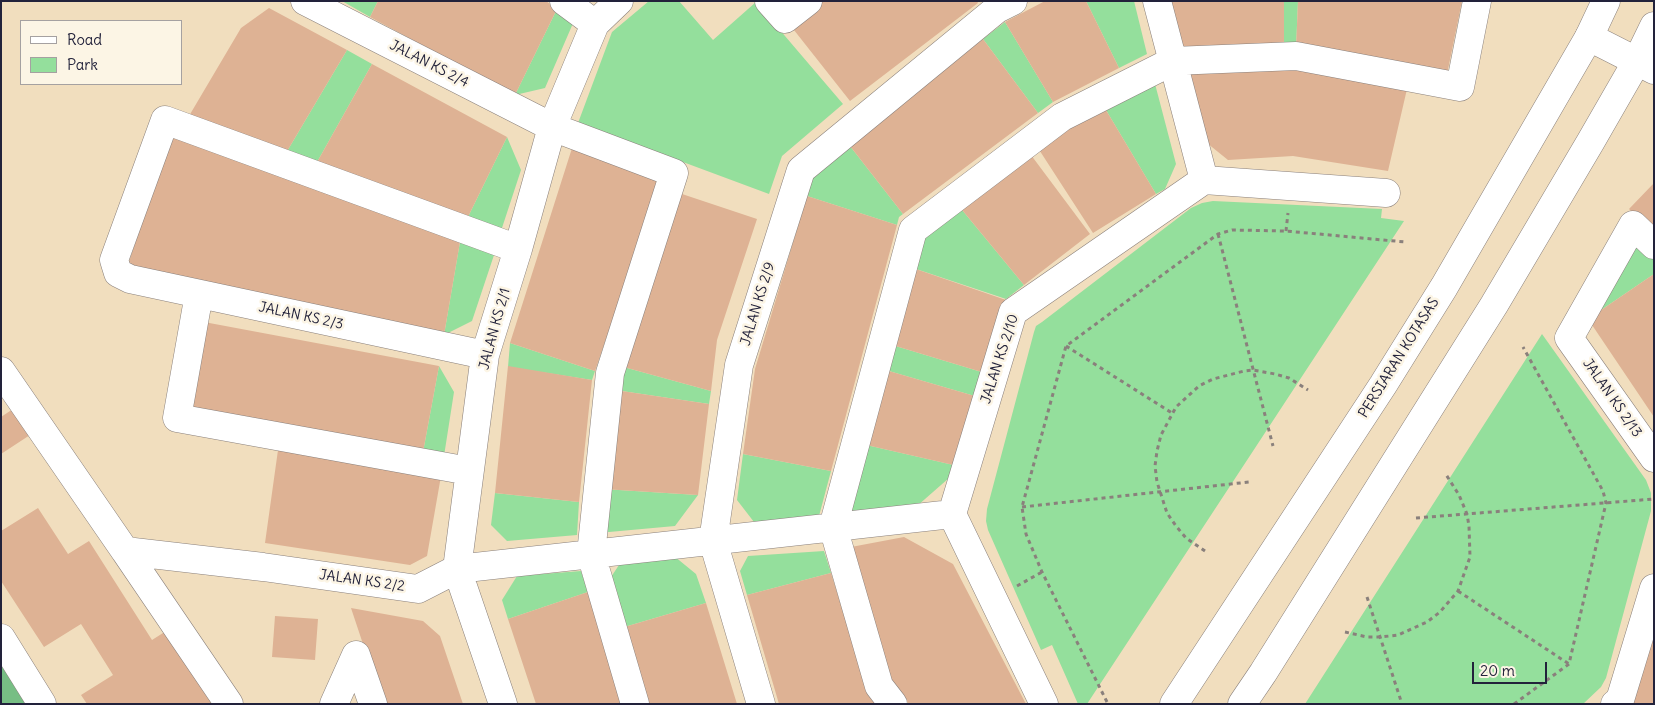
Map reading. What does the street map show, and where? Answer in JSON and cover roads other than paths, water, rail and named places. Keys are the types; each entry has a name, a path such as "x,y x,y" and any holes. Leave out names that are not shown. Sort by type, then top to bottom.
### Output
{"street":[{"name":"JALAN KS 2/4","path":"306,1 552,127 674,173 610,373 591,554"},
{"path":"564,1 595,24"},
{"name":"JALAN KS 2/1","path":"503,704 457,569 485,355 518,249 552,127 595,24 619,1"},
{"path":"769,1 785,20 808,1"},
{"name":"JALAN KS 2/9","path":"761,704 713,541 739,365 801,170 997,9 1012,1"},
{"path":"1158,1 1204,180 1292,188 1386,193"},
{"path":"893,704 880,686 833,528 913,230 1062,117 1173,61 1296,56 1460,87 1477,1"},
{"name":"PERSIARAN KOTASAS","path":"1174,704 1388,377 1444,287 1589,37 1606,1"},
{"path":"1242,704 1269,665 1494,305 1591,141 1645,65 1654,26"},
{"path":"1589,37 1645,65"},
{"name":"JALAN KS 2/3","path":"485,355 130,279 118,273 114,260 164,120 518,249"},
{"name":"JALAN KS 2/10","path":"952,514 1013,312 1204,180"},
{"name":"JALAN KS 2/13","path":"1654,245 1633,224 1569,338 1654,458"},
{"path":"199,294 177,418 469,471"},
{"path":"1,371 229,704"},
{"path":"457,569 952,514 1044,704"},
{"name":"JALAN KS 2/2","path":"125,551 263,567 418,589 457,569"},
{"path":"591,554 634,704"},
{"path":"1615,704 1620,700 1654,588"},
{"path":"1,638 42,704"},
{"path":"334,704 356,655 373,704"}]}
